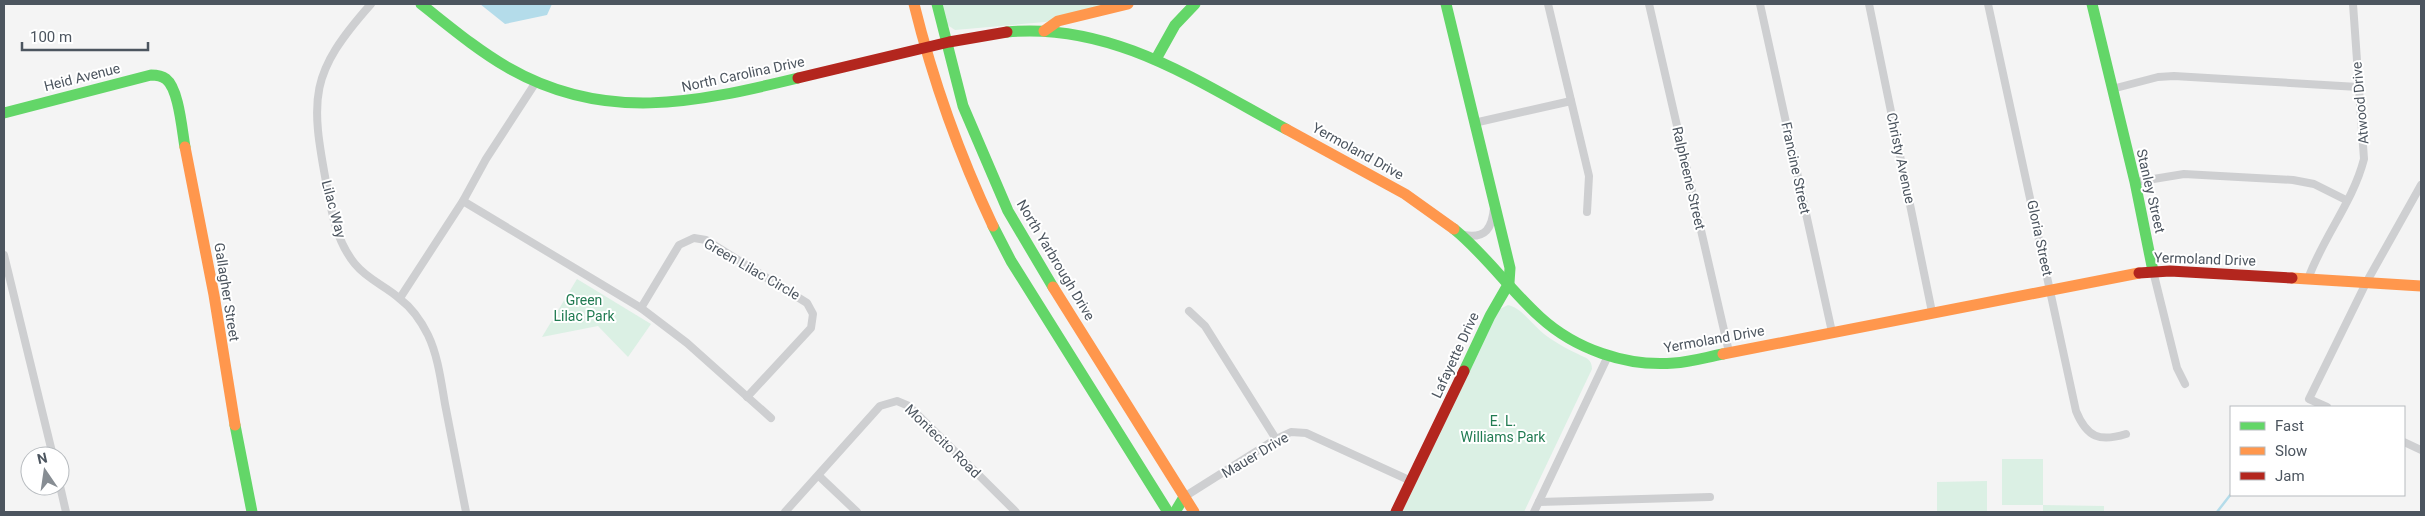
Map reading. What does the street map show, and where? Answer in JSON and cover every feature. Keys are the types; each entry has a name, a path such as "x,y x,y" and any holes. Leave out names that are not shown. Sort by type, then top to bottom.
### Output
{"street":[{"name":"Lilac Way","path":"371,4 335,48 327,62 317,97 317,130 332,213 339,237 350,257 363,273 400,298 419,319 434,353 466,512"},
{"name":"North Carolina Drive","path":"420,4 477,50 513,72 566,93 593,100 630,104 689,103 946,42 978,36 1044,31"},
{"path":"914,4 923,47 947,122 974,188 1010,261 1168,512"},
{"name":"North Yarbrough Drive","path":"936,4 964,106 1008,211 1037,262 1194,512"},
{"path":"1044,31 1058,21 1128,4"},
{"path":"1156,58 1175,25 1195,4"},
{"path":"1446,4 1510,268 1509,283"},
{"path":"1548,4 1589,176 1587,212"},
{"name":"Ralpheene Street","path":"1649,4 1729,352"},
{"name":"Francine Street","path":"1760,4 1832,332"},
{"name":"Christy Avenue","path":"1869,4 1932,312"},
{"name":"Gloria Street","path":"1988,4 2052,290 2072,398 2080,420 2090,432 2101,439 2126,434"},
{"name":"Stanley Street","path":"2092,4 2135,182 2153,271 2177,368 2185,384"},
{"name":"Atwood Drive","path":"2308,279 2316,255 2358,180 2364,159 2352,4"},
{"name":"Yermoland Drive","path":"1044,31 1100,39 1156,58 1405,194 1433,212 1462,235 1540,317 1562,335 1589,349 1608,356 1635,362 1674,363 2153,271 2421,286"},
{"name":"Heid Avenue","path":"4,113 152,75 168,79"},
{"path":"2112,88 2158,77 2174,76 2358,87"},
{"name":"Gallagher Street","path":"168,79 174,90 203,234 227,386 252,512"},
{"path":"400,298 463,202 486,159 536,82"},
{"path":"1474,123 1571,101"},
{"path":"2135,182 2184,174 2293,180 2314,184 2346,200"},
{"path":"974,188 994,179"},
{"path":"2325,406 2309,399 2366,283 2421,185"},
{"path":"463,202 641,308 687,343 771,418"},
{"path":"1462,235 1472,237 1485,232 1492,225 1494,206"},
{"name":"Green Lilac Circle","path":"641,308 679,245 694,238 706,240 808,302 813,314 811,328 747,397"},
{"path":"4,255 51,446"},
{"name":"Lafayette Drive","path":"1396,512 1490,316 1509,283"},
{"path":"1189,311 1205,326 1276,439"},
{"path":"1534,512 1608,356"},
{"name":"Montecito Road","path":"786,512 880,406 897,401 909,406 1016,512"},
{"name":"Mauer Drive","path":"1184,497 1276,439 1291,432 1306,433 1411,481"},
{"path":"2405,442 2421,450"},
{"path":"819,476 857,512"},
{"path":"62,496 66,512"},
{"path":"1175,512 1184,497"},
{"path":"1539,502 1710,497"}],"green space":[{"path":"941,4 1118,4 1045,22 955,30 946,24"},
{"name":"Green Lilac Park","path":"577,279 651,324 628,357 598,326 542,337"},
{"name":"E. L. Williams Park","path":"1508,305 1527,317 1552,340 1588,359 1592,369 1524,512 1402,512 1498,310"},
{"path":"2002,459 2043,459 2043,505 2002,505"},
{"path":"1987,481 1987,512 1937,512 1937,482"},
{"path":"2043,505 2104,506 2104,512 2043,512"}],"water":[{"path":"480,4 552,4 547,15 505,24"}],"waterway":[{"path":"2217,512 2230,495"}],"traffic: fast":[{"path":"421,4 474,45 507,67 543,85 579,96 615,102 650,103 723,95 798,78"},
{"path":"937,4 963,106 1008,211 1053,287"},
{"path":"1156,59 1175,25 1195,4"},
{"path":"1446,4 1510,268 1509,283 1490,316 1464,371"},
{"path":"2092,4 2135,182 2153,271"},
{"path":"1007,32 1045,31 1082,36 1118,46 1153,59 1186,75 1286,129"},
{"path":"4,113 157,75 166,79 174,92 185,147"},
{"path":"993,226 1011,261 1168,512"},
{"path":"1454,229 1477,250 1540,317 1585,347 1620,359 1656,363 1686,362 1723,354"},
{"path":"235,425 252,512"},
{"path":"1175,512 1184,497"}],"traffic: slow":[{"path":"914,4 948,117 969,172 993,226"},
{"path":"1044,31 1058,21 1128,4"},
{"path":"1286,129 1405,194 1454,229"},
{"path":"185,147 214,295 235,425"},
{"path":"1723,354 2139,273"},
{"path":"2292,278 2421,286"},
{"path":"1053,287 1194,512"}],"traffic: jam":[{"path":"798,78 949,42 1007,32"},
{"path":"2139,273 2170,271 2292,278"},
{"path":"1396,512 1464,371"}]}
